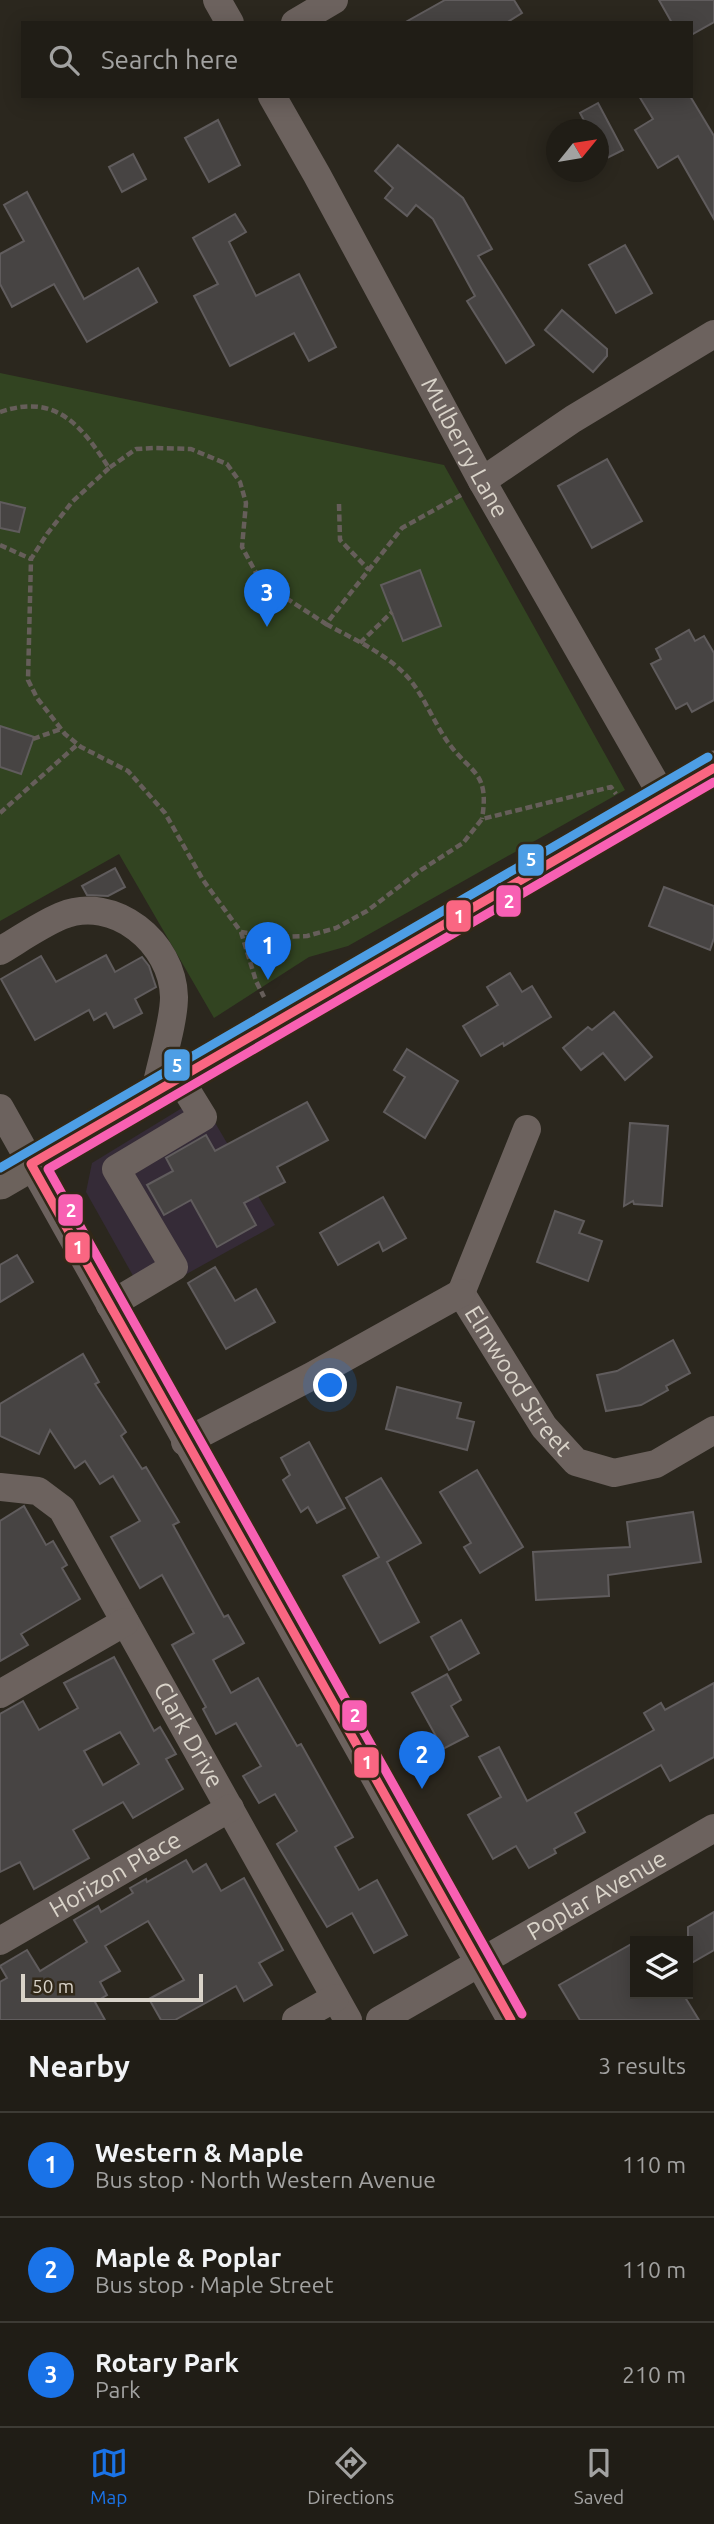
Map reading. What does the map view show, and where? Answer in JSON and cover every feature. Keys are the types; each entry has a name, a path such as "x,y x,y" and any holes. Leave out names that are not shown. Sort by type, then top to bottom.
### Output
{"main road":[{"path":"0,1182 714,768"}],"street":[{"path":"217,0 229,21"},
{"path":"298,21 334,0"},
{"name":"Mulberry Lane","path":"273,98 482,481 663,797"},
{"path":"482,481 573,419 714,334"},
{"path":"0,951 61,916 76,912 107,914 122,918 148,936 166,963 174,996 167,1085 203,1117 116,1169 174,1266 110,1306"},
{"path":"0,1108 185,1442 512,2020"},
{"path":"461,1293 527,1129"},
{"name":"Elmwood Street","path":"185,1442 310,1377 461,1293 544,1427 576,1462 614,1473 656,1464 714,1430"},
{"name":"Clark Drive","path":"0,1487 38,1491 62,1509 342,2009"},
{"path":"0,1694 125,1622"},
{"name":"Horizon Place","path":"0,1941 230,1808"},
{"name":"Poplar Avenue","path":"380,2020 714,1828"},
{"path":"296,2020 342,2009"}],"path":[{"path":"0,412 20,406 48,408 72,421 94,445 109,468"},
{"path":"241,932 275,937 307,936 336,928 368,911 421,870 463,843 482,819 486,797 479,776 448,742 411,681 384,657 326,624 266,584 255,571 242,547 246,503 240,482 227,464 191,449 136,449 109,468 72,502 31,559 28,680 37,698 61,729 78,744 128,771 165,813 203,880 241,932 257,981 276,1021"},
{"path":"326,624 402,528 482,481"},
{"path":"339,504 340,540 369,570"},
{"path":"0,545 31,559"},
{"path":"360,643 392,612"},
{"path":"33,739 61,729"},
{"path":"0,813 78,744"},
{"path":"482,819 611,787 617,794"}],"shaded area":[{"path":"200,1097 275,1225 145,1297 86,1192 92,1163"}],"green space":[{"path":"0,373 444,465 625,790 348,946 309,957 214,1018 119,854 0,921"}],"building":[{"path":"445,0 514,0 522,13 509,21 408,21"},
{"path":"659,0 714,0 714,22 693,34 693,21 671,21"},
{"path":"640,98 691,98 714,136 714,219 678,156 658,168 635,130 653,119"},
{"path":"598,103 607,119 583,119 580,113"},
{"path":"218,120 240,165 209,182 185,138"},
{"path":"609,124 623,150 609,157"},
{"path":"398,145 463,198 492,249 478,256 534,345 506,363 467,301 475,296 433,219 416,205 407,216 385,198 393,188 375,171"},
{"path":"133,154 146,179 122,192 109,167"},
{"path":"27,192 84,299 138,268 157,302 87,342 54,284 12,307 0,284 0,254 24,241 4,205"},
{"path":"235,214 246,232 229,242 256,296 299,274 336,347 309,361 294,333 230,366 194,296 218,284 193,238"},
{"path":"625,245 652,293 616,313 589,265"},
{"path":"562,310 607,349 607,356 593,372 545,330"},
{"path":"607,459 642,521 592,548 558,486"},
{"path":"0,502 25,508 19,532 0,528"},
{"path":"420,570 441,626 403,641 381,585"},
{"path":"689,630 695,641 704,636 714,653 714,700 692,712 687,703 676,709 651,664 661,659 656,649"},
{"path":"0,726 34,737 21,774 0,767"},
{"path":"115,868 125,887 108,896 87,895 82,886"},
{"path":"664,887 714,906 714,938 710,950 649,926"},
{"path":"106,955 115,972 142,957 149,966 156,987 135,999 142,1013 114,1028 106,1013 94,1020 89,1010 35,1040 1,979 41,956 56,982"},
{"path":"510,973 522,992 532,986 551,1017 504,1046 503,1043 481,1056 463,1026 498,1005 487,987"},
{"path":"614,1012 652,1057 625,1080 603,1053 581,1070 563,1048 588,1027 592,1030"},
{"path":"407,1049 458,1081 425,1138 384,1112 405,1077 394,1070"},
{"path":"307,1102 328,1140 277,1167 285,1182 244,1203 256,1225 217,1247 191,1200 164,1215 147,1185 173,1171 166,1158 206,1135 215,1151"},
{"path":"630,1123 668,1126 662,1206 634,1204 633,1201 624,1206"},
{"path":"383,1197 406,1238 383,1251 379,1242 338,1265 320,1233"},
{"path":"555,1211 584,1221 579,1233 602,1241 588,1281 537,1262"},
{"path":"17,1255 33,1282 0,1302 0,1265"},
{"path":"215,1267 235,1301 256,1289 275,1322 226,1349 188,1283"},
{"path":"673,1340 690,1373 666,1386 668,1390 641,1405 606,1411 597,1375 617,1371"},
{"path":"83,1354 99,1382 95,1384 126,1432 121,1436 142,1469 146,1467 179,1522 173,1525 224,1617 228,1615 244,1643 213,1660 231,1693 258,1678 297,1746 301,1744 353,1837 335,1847 359,1890 377,1880 407,1935 374,1953 352,1913 327,1927 277,1844 297,1831 275,1794 259,1803 243,1776 261,1766 236,1723 216,1734 203,1709 206,1707 172,1645 194,1633 162,1575 140,1588 111,1537 140,1521 113,1476 100,1484 85,1461 75,1468 50,1430 39,1454 0,1436 0,1404"},
{"path":"397,1387 461,1403 457,1418 474,1422 467,1450 386,1429"},
{"path":"309,1442 345,1508 317,1523 308,1507 301,1512 283,1480 290,1475 281,1458"},
{"path":"477,1470 523,1547 480,1573 464,1547 471,1543 440,1492"},
{"path":"381,1478 421,1543 387,1562 419,1622 380,1643 343,1576 379,1557 346,1498"},
{"path":"24,1506 46,1545 53,1541 67,1565 62,1568 80,1599 21,1634 28,1645 0,1661 0,1521"},
{"path":"693,1512 701,1562 608,1575 609,1596 536,1600 533,1552 630,1547 627,1522"},
{"path":"461,1620 479,1653 449,1670 431,1637"},
{"path":"114,1657 154,1731 160,1727 176,1754 166,1759 183,1789 133,1818 123,1802 73,1830 89,1858 34,1889 20,1862 0,1872 0,1714 23,1701 39,1730 78,1708 64,1683","holes":["120,1732 139,1764 103,1785 84,1751"]},
{"path":"447,1674 461,1700 451,1706 468,1736 443,1749 412,1693"},
{"path":"714,1683 714,1757 670,1781 661,1765 575,1813 585,1832 554,1849 556,1853 529,1868 516,1846 493,1859 468,1815 501,1797 479,1757 499,1747 527,1801 654,1730 644,1713 661,1703 665,1710"},
{"path":"186,1860 193,1872 206,1864 221,1891 244,1878 283,1950 259,1963 272,1985 244,2001 236,1986 175,2020 161,2020 149,1999 184,1980 148,1921 105,1946 120,1971 100,1982 107,1995 95,2002 105,2020 0,2020 0,1982 7,1978 0,1966 27,1950 40,1971 87,1942 74,1920 98,1906 101,1912 133,1893 130,1888 146,1879 147,1882"},
{"path":"714,1912 714,1950 693,1962 693,1936 688,1936 688,1927"},
{"path":"630,1945 630,1999 686,1999 699,2020 580,2020 559,1985"}],"transit line":[{"name":"5","path":"0,1168 708,757"},
{"name":"1","path":"511,2020 31,1164 714,768"},
{"name":"2","path":"522,2014 48,1169 714,782"}],"place":[{"name":"Rotary Park","path":"267,627"},
{"name":"Western & Maple","path":"268,980"},
{"name":"Maple & Poplar","path":"422,1789"}]}
